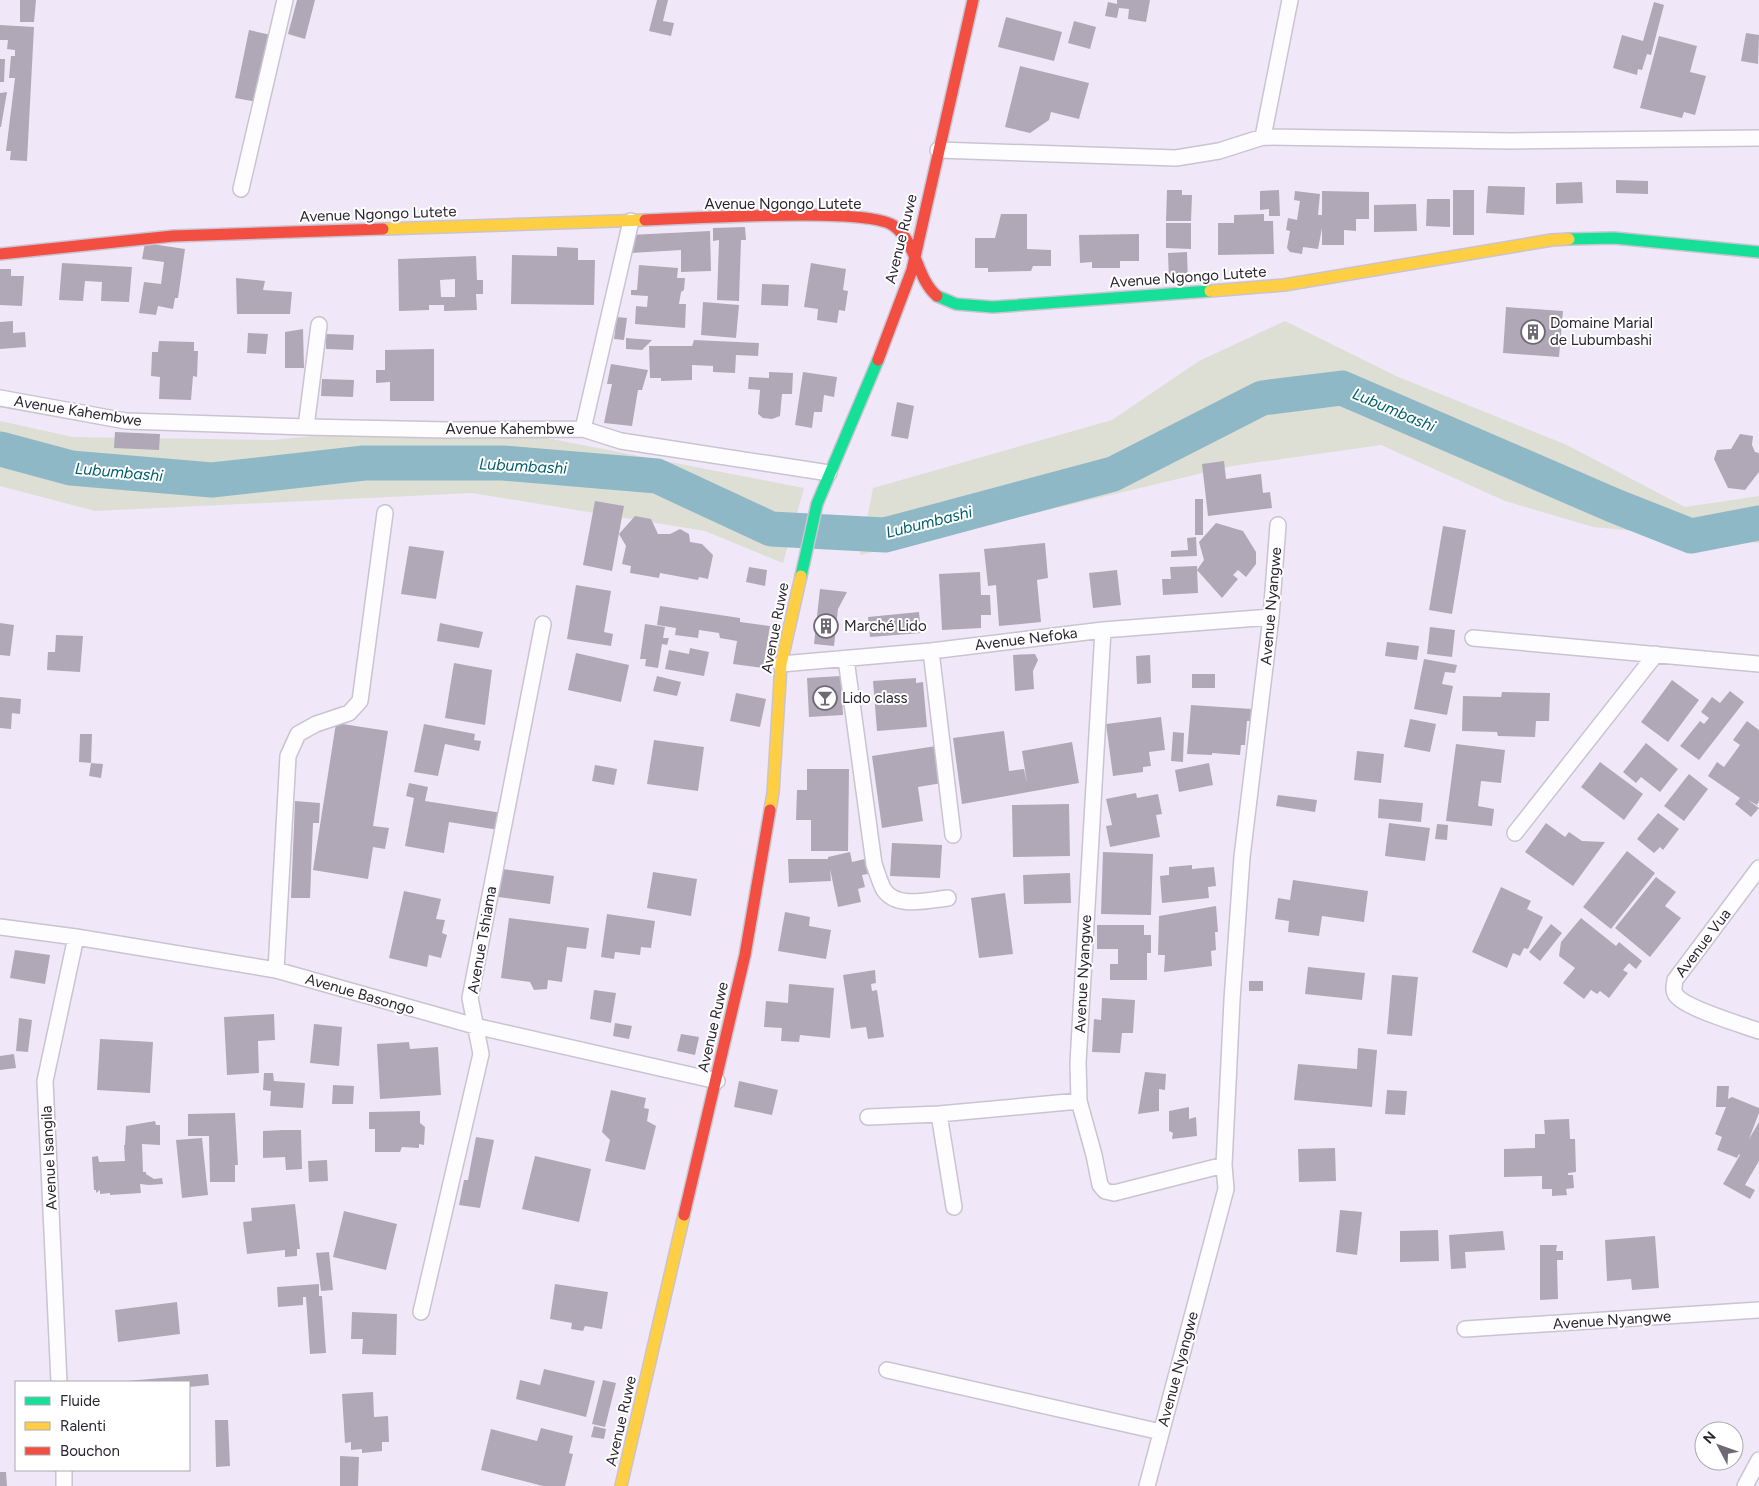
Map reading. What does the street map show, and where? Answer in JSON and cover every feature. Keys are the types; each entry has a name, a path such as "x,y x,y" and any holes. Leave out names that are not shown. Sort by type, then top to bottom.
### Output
{"street":[{"path":"241,189 285,0"},
{"name":"Avenue Ruwe","path":"621,1486 745,955 773,794 782,664 817,504 879,357 912,270 973,0"},
{"path":"1263,138 1290,0"},
{"path":"938,150 1176,158 1219,151 1263,138 1511,141 1759,138"},
{"name":"Avenue Ngongo Lutete","path":"0,254 173,236 794,215 878,219 889,222 900,231 916,254 928,285 939,296 954,304 993,307 1284,285 1552,240 1614,238 1759,252"},
{"path":"583,429 631,221"},
{"path":"306,428 319,325"},
{"name":"Avenue Kahembwe","path":"0,398 126,422 306,428 583,429 622,441 829,473"},
{"path":"276,970 288,756 298,734 316,724 349,714 360,701 385,513"},
{"name":"Avenue Nyangwe","path":"1147,1486 1226,1190 1224,1164 1232,1000 1242,857 1271,617 1278,525"},
{"name":"Avenue Nefoka","path":"782,664 931,651 1104,630 1271,617"},
{"name":"Avenue Tshiama","path":"420,1312 481,1054 470,998 544,624"},
{"name":"Avenue Nyangwe","path":"1104,630 1078,1063 1079,1101 1100,1185 1105,1191 1114,1193 1224,1164"},
{"path":"1473,638 1759,664"},
{"path":"931,651 953,835"},
{"path":"1515,833 1656,654"},
{"path":"846,659 874,864 881,882 885,891 895,900 906,902 948,898"},
{"name":"Avenue Vua","path":"1759,868 1675,980 1674,986 1675,994 1685,1003 1759,1031"},
{"name":"Avenue Basongo","path":"0,927 76,937 276,970 475,1026 716,1080"},
{"name":"Avenue Isangila","path":"59,1381 45,1080 76,937"},
{"path":"868,1116 939,1114 1079,1101"},
{"path":"939,1114 954,1207"},
{"name":"Avenue Nyangwe","path":"1465,1329 1759,1310"},
{"path":"887,1370 1161,1432"},
{"path":"1745,1486 1759,1460"},
{"path":"64,1471 64,1486"}],"shaded area":[{"path":"1285,321 1396,376 1567,445 1685,507 1759,496 1759,543 1593,527 1505,501 1381,445 1232,466 860,555 873,488 1112,420 1199,361"},
{"path":"0,421 73,437 274,440 459,421 804,488 783,563 705,531 472,493 95,511 0,486"}],"building":[{"path":"20,0 36,0 34,22 20,22"},
{"path":"297,0 315,0 305,39 288,34"},
{"path":"657,0 668,0 663,21 674,23 671,36 649,31"},
{"path":"1117,0 1150,0 1146,22 1128,19 1129,9 1119,8 1117,18 1105,16 1108,2 1117,4"},
{"path":"1654,2 1664,5 1651,55 1647,54 1642,70 1638,69 1637,75 1613,68 1622,35 1643,41"},
{"path":"1006,17 1062,32 1054,61 998,47"},
{"path":"1074,21 1096,27 1090,49 1068,43"},
{"path":"0,25 34,27 27,161 10,160 11,151 6,151 15,78 9,78 11,56 15,56 15,50 7,49 8,40 0,40"},
{"path":"249,30 271,35 257,102 235,98"},
{"path":"1746,33 1759,35 1758,64 1741,61"},
{"path":"1659,36 1697,46 1690,72 1706,76 1695,115 1684,112 1682,118 1640,108"},
{"path":"0,59 5,59 4,82 0,82"},
{"path":"1020,66 1089,83 1079,119 1051,112 1049,120 1030,133 1005,127"},
{"path":"7,92 1,127 0,127 0,93"},
{"path":"1616,180 1648,181 1648,194 1616,193"},
{"path":"1582,182 1583,203 1556,204 1556,183"},
{"path":"1488,186 1525,187 1524,215 1486,213"},
{"path":"1167,190 1182,190 1182,195 1192,195 1191,221 1166,221"},
{"path":"1279,190 1280,216 1269,216 1269,209 1260,210 1260,191"},
{"path":"1453,190 1474,190 1474,235 1453,235"},
{"path":"1295,191 1320,194 1318,215 1322,215 1322,191 1369,192 1369,219 1356,219 1356,231 1344,230 1344,245 1322,245 1322,228 1318,249 1303,247 1302,254 1290,252 1287,248 1290,231 1286,230 1288,218 1297,220 1300,201 1294,200"},
{"path":"1427,199 1450,199 1450,227 1426,226"},
{"path":"1416,204 1417,231 1374,232 1374,205"},
{"path":"1001,214 1027,214 1027,249 1051,250 1051,266 1033,266 1031,271 988,272 988,268 975,268 975,238 995,238"},
{"path":"1264,214 1264,221 1273,221 1274,254 1218,255 1218,223 1234,223 1234,215"},
{"path":"1166,223 1191,223 1191,249 1166,248"},
{"path":"745,227 746,240 741,240 739,301 717,300 719,240 713,241 713,228"},
{"path":"710,231 711,271 681,272 681,250 631,253 630,235"},
{"path":"1139,234 1139,261 1120,261 1120,268 1092,268 1092,262 1080,263 1079,235"},
{"path":"145,243 185,249 178,298 175,298 173,309 158,306 156,315 139,313 144,282 161,284 164,262 142,259"},
{"path":"557,247 578,248 578,260 595,260 594,305 511,304 512,255 557,256"},
{"path":"1187,252 1188,281 1169,281 1168,253"},
{"path":"476,256 477,280 483,280 483,294 476,294 477,310 444,311 444,305 429,305 429,310 399,311 398,259","holes":["455,279 455,297 441,297 440,280"]},
{"path":"62,263 132,267 129,302 101,301 102,282 85,281 83,301 59,300"},
{"path":"811,263 846,269 843,290 848,291 845,311 839,310 837,323 817,320 818,309 804,307"},
{"path":"639,265 678,268 677,278 685,278 684,290 681,292 679,304 686,304 685,328 635,324 636,306 647,307 648,296 631,295 631,290 637,290"},
{"path":"0,269 11,269 11,276 24,276 22,306 0,305"},
{"path":"236,278 265,281 263,290 292,292 290,314 237,314"},
{"path":"762,284 789,285 788,306 761,305"},
{"path":"703,302 739,305 736,338 701,335"},
{"name":"Domaine Marial de Lubumbashi","path":"1506,307 1563,311 1559,357 1503,353"},
{"path":"617,317 627,318 624,340 614,339"},
{"path":"13,321 13,333 25,332 26,347 0,349 0,322"},
{"path":"303,329 304,368 285,368 285,332"},
{"path":"248,333 268,334 266,354 247,353"},
{"path":"326,334 354,335 353,350 326,349"},
{"path":"626,338 652,340 642,350 626,349"},
{"path":"694,340 759,343 758,356 736,355 735,373 713,372 713,366 692,365 692,380 661,381 661,378 650,378 649,346 692,346"},
{"path":"159,341 194,342 194,351 198,351 197,377 193,376 191,400 159,399 160,377 151,376 152,352 158,352"},
{"path":"434,349 434,401 390,401 390,382 376,383 376,370 385,370 385,350"},
{"path":"611,364 648,370 642,390 638,390 632,426 604,423 612,384 607,384"},
{"path":"769,372 793,373 792,394 782,394 780,416 772,419 763,418 758,414 760,390 748,389 749,377 769,378"},
{"path":"803,372 837,377 834,397 824,395 822,412 814,412 812,428 795,425"},
{"path":"322,379 354,380 353,397 321,396"},
{"path":"897,402 914,406 908,439 891,436"},
{"path":"115,432 160,434 159,450 114,448"},
{"path":"1740,434 1753,436 1752,445 1755,452 1759,453 1759,472 1745,490 1728,488 1714,459 1717,450 1731,449"},
{"path":"1224,461 1226,479 1261,474 1263,493 1270,492 1272,508 1208,516 1202,464"},
{"path":"1195,499 1203,499 1203,535 1195,535"},
{"path":"595,501 624,506 612,571 583,565"},
{"path":"635,516 651,519 658,534 670,534 680,529 689,534 690,542 702,544 713,555 708,579 699,577 698,580 660,573 659,578 630,573 631,566 622,564 626,546 619,534"},
{"path":"1216,523 1243,531 1256,552 1256,564 1246,577 1238,570 1233,575 1238,579 1222,598 1197,570 1204,560 1199,542"},
{"path":"1443,526 1466,530 1452,614 1429,610"},
{"path":"1196,537 1197,556 1171,557 1171,551 1188,550 1187,538"},
{"path":"1045,543 1048,578 1037,580 1041,622 999,626 996,585 988,586 984,549"},
{"path":"409,546 444,551 436,599 401,594"},
{"path":"1197,566 1198,593 1163,595 1162,579 1171,579 1170,567"},
{"path":"749,567 767,570 765,586 746,582"},
{"path":"1117,570 1121,605 1093,608 1089,573"},
{"path":"980,572 981,595 990,595 991,615 981,615 981,628 942,630 939,574"},
{"path":"576,585 611,591 604,632 613,634 611,646 567,639"},
{"name":"Marché Lido","path":"820,589 847,592 838,609 834,646 814,644"},
{"path":"660,606 740,618 740,622 770,626 763,668 733,664 737,641 720,638 719,633 699,630 698,638 675,635 676,628 657,625"},
{"path":"919,612 921,633 870,637 868,617"},
{"path":"0,623 14,625 10,656 0,655"},
{"path":"440,623 483,632 479,648 437,641"},
{"path":"645,624 665,627 663,638 669,638 667,645 662,644 658,668 645,666 646,659 640,659"},
{"path":"1430,627 1455,630 1452,657 1427,654"},
{"path":"56,635 83,636 80,672 47,670 48,652 55,652"},
{"path":"1387,642 1419,646 1417,660 1385,656"},
{"path":"690,648 709,652 704,676 665,669 669,650 689,654"},
{"path":"576,653 629,665 621,702 568,690"},
{"path":"1035,654 1038,660 1033,671 1034,689 1015,691 1013,655"},
{"path":"1150,655 1151,683 1137,684 1136,656"},
{"path":"1424,659 1457,665 1455,673 1445,672 1442,684 1453,686 1447,715 1414,709"},
{"path":"454,663 492,670 485,725 445,718"},
{"path":"1192,674 1215,674 1215,688 1192,688"},
{"path":"657,676 681,682 677,696 653,691"},
{"path":"841,676 843,715 809,717 807,678"},
{"path":"916,678 916,683 923,682 927,727 877,731 873,681"},
{"path":"1672,680 1699,700 1668,742 1641,722"},
{"path":"1730,691 1744,702 1699,760 1680,746 1700,721 1704,724 1709,718 1701,712 1712,697 1720,703"},
{"path":"1502,692 1550,693 1549,721 1536,721 1535,737 1498,736 1497,732 1462,731 1463,696 1501,697"},
{"path":"736,693 766,699 760,727 730,721"},
{"path":"0,697 21,699 20,714 12,713 11,729 0,728"},
{"path":"1191,705 1252,709 1251,721 1247,721 1245,745 1241,745 1240,755 1187,754"},
{"path":"1161,717 1165,750 1149,752 1151,766 1143,767 1143,772 1113,776 1106,724"},
{"path":"1410,719 1436,724 1430,752 1404,747"},
{"path":"1747,721 1759,730 1759,801 1757,805 1748,800 1759,808 1751,817 1735,804 1740,798 1708,776 1717,762 1724,767 1740,745 1733,740"},
{"path":"336,723 388,731 373,826 389,828 385,849 373,847 368,879 313,870"},
{"path":"424,724 475,734 474,740 481,741 479,751 445,744 438,776 414,772"},
{"path":"1004,731 1009,771 1024,769 1027,783 1022,751 1072,742 1079,783 962,804 953,738"},
{"path":"1173,732 1184,733 1183,762 1171,761"},
{"path":"80,734 92,734 91,763 79,762"},
{"path":"654,740 704,747 698,791 647,784"},
{"path":"1646,743 1678,769 1660,792 1641,777 1636,783 1623,772"},
{"path":"1456,744 1505,750 1501,783 1481,781 1478,806 1494,809 1492,826 1446,821"},
{"path":"936,746 942,783 918,787 923,821 882,828 872,756"},
{"path":"1357,751 1384,754 1381,783 1354,780"},
{"path":"1600,762 1643,794 1624,820 1581,787"},
{"path":"91,763 103,764 101,778 89,776"},
{"path":"1209,763 1213,785 1179,792 1175,770"},
{"path":"595,765 617,769 614,785 592,781"},
{"path":"807,769 849,769 848,851 811,851 811,820 796,820 797,790 807,790"},
{"path":"1689,774 1708,789 1684,821 1664,806"},
{"path":"409,783 428,787 425,801 502,813 499,830 449,822 444,853 405,846 414,798 406,796"},
{"path":"1136,793 1137,798 1158,794 1162,814 1156,815 1160,837 1110,847 1106,826 1112,825 1106,799"},
{"path":"1278,795 1317,800 1315,812 1276,806"},
{"path":"1379,799 1423,803 1421,822 1378,818"},
{"path":"295,801 320,803 319,823 313,823 310,898 291,898"},
{"path":"1069,804 1070,856 1013,857 1012,805"},
{"path":"1658,813 1679,829 1663,850 1660,847 1654,853 1637,839"},
{"path":"1389,823 1430,828 1425,861 1385,856"},
{"path":"1546,823 1565,837 1569,832 1582,841 1605,842 1573,886 1525,852"},
{"path":"1437,824 1448,825 1447,840 1435,839"},
{"path":"892,843 942,845 940,878 890,876"},
{"path":"1627,851 1655,873 1611,929 1583,907"},
{"path":"850,852 852,862 865,859 868,874 862,875 865,887 858,889 861,902 838,907 830,869 831,881 789,883 788,859 828,859 828,857"},
{"path":"1103,852 1153,854 1151,915 1101,914"},
{"path":"1192,865 1192,869 1214,867 1216,886 1208,887 1209,898 1162,903 1160,876 1169,875 1169,867"},
{"path":"502,869 554,876 550,904 498,897"},
{"path":"653,872 697,879 691,916 647,908"},
{"path":"1070,873 1071,903 1024,904 1023,875"},
{"path":"1656,877 1676,892 1665,906 1681,918 1650,957 1615,928"},
{"path":"1293,880 1368,891 1364,922 1322,916 1319,936 1288,932 1289,921 1275,919 1278,898 1290,900"},
{"path":"1501,887 1531,901 1527,909 1543,917 1528,949 1524,948 1520,956 1513,953 1507,968 1472,952"},
{"path":"404,891 441,899 436,919 445,920 442,933 447,935 441,958 429,955 427,967 389,958"},
{"path":"1005,893 1013,954 979,958 971,898"},
{"path":"1216,906 1218,932 1215,932 1216,950 1211,951 1212,966 1164,972 1165,955 1158,955 1159,916"},
{"path":"785,912 810,917 809,926 831,930 826,959 778,951"},
{"path":"607,914 655,921 651,948 641,947 640,955 615,952 614,959 601,957"},
{"path":"509,918 589,928 586,949 567,947 562,982 548,980 547,989 534,990 530,982 501,978"},
{"path":"1581,918 1616,946 1619,942 1642,961 1636,969 1629,963 1623,970 1628,973 1609,998 1600,991 1597,994 1591,990 1584,999 1563,983 1575,968 1559,956 1561,942"},
{"path":"1551,924 1562,933 1540,961 1529,952"},
{"path":"1097,925 1144,925 1144,935 1151,935 1151,953 1147,953 1147,980 1110,980 1110,964 1118,964 1118,949 1097,949"},
{"path":"15,950 50,955 45,984 10,978"},
{"path":"1308,967 1365,973 1362,1000 1305,994"},
{"path":"875,970 876,983 871,984 872,991 877,990 884,1037 868,1039 866,1027 851,1029 843,975"},
{"path":"1392,975 1418,977 1412,1036 1387,1034"},
{"path":"1249,981 1263,981 1263,991 1249,991"},
{"path":"789,984 834,988 830,1038 800,1035 799,1042 781,1041 782,1028 764,1027 766,1001 788,1003"},
{"path":"594,990 616,993 611,1023 590,1019"},
{"path":"1102,998 1135,1000 1133,1033 1122,1033 1120,1053 1092,1052 1094,1019 1101,1020"},
{"path":"274,1014 275,1040 258,1041 259,1073 227,1075 224,1017"},
{"path":"19,1018 32,1020 28,1052 16,1051"},
{"path":"615,1023 632,1026 629,1039 613,1036"},
{"path":"314,1024 342,1027 339,1066 310,1063"},
{"path":"681,1034 699,1037 695,1055 677,1051"},
{"path":"100,1039 153,1042 150,1093 97,1090"},
{"path":"409,1042 410,1049 438,1047 441,1095 380,1099 377,1044"},
{"path":"1358,1048 1377,1050 1372,1107 1294,1100 1298,1064 1357,1069"},
{"path":"14,1054 16,1068 0,1070 0,1056"},
{"path":"1145,1072 1166,1074 1165,1090 1159,1089 1159,1111 1138,1114"},
{"path":"264,1073 273,1073 274,1081 305,1083 303,1108 270,1106 271,1091 263,1090"},
{"path":"739,1081 778,1090 772,1115 734,1107"},
{"path":"333,1085 354,1086 353,1104 332,1104"},
{"path":"1717,1086 1729,1086 1728,1099 1732,1097 1759,1108 1759,1113 1749,1139 1759,1122 1759,1161 1745,1185 1755,1190 1750,1199 1723,1184 1740,1155 1737,1158 1717,1150 1722,1137 1715,1134 1726,1107 1716,1107"},
{"path":"611,1090 646,1098 644,1108 649,1109 647,1121 656,1126 645,1170 605,1161 610,1140 602,1132"},
{"path":"1387,1090 1407,1091 1405,1115 1385,1114"},
{"path":"1189,1107 1189,1119 1196,1117 1197,1136 1172,1139 1173,1133 1169,1131 1169,1111"},
{"path":"420,1111 420,1123 425,1127 424,1145 419,1144 419,1148 402,1147 400,1152 375,1152 375,1129 369,1129 369,1112"},
{"path":"235,1113 238,1165 235,1165 235,1182 210,1182 209,1136 188,1136 188,1114"},
{"path":"1569,1119 1570,1139 1575,1139 1576,1172 1568,1173 1568,1175 1573,1175 1574,1188 1566,1189 1567,1195 1552,1196 1552,1189 1542,1189 1542,1176 1504,1177 1504,1149 1535,1148 1535,1134 1545,1134 1544,1120"},
{"path":"155,1121 156,1125 160,1125 160,1145 142,1144 143,1172 146,1172 146,1174 154,1179 162,1178 163,1184 140,1184 141,1193 110,1195 110,1193 100,1194 100,1190 96,1193 96,1190 94,1190 92,1157 98,1156 99,1162 125,1161 126,1126"},
{"path":"301,1130 302,1169 286,1170 285,1157 263,1158 263,1131"},
{"path":"476,1137 494,1140 480,1208 459,1205 464,1180 468,1180"},
{"path":"202,1138 208,1195 182,1198 176,1140"},
{"path":"1335,1148 1336,1181 1299,1182 1298,1149"},
{"path":"535,1156 591,1169 579,1222 522,1209"},
{"path":"327,1160 328,1181 309,1182 308,1161"},
{"path":"295,1204 300,1249 297,1249 297,1256 285,1257 285,1250 247,1254 243,1222 252,1221 251,1208"},
{"path":"1340,1210 1362,1212 1357,1255 1336,1252"},
{"path":"344,1211 397,1224 386,1270 333,1257"},
{"path":"1438,1230 1439,1261 1400,1262 1400,1231"},
{"path":"1503,1231 1505,1250 1465,1252 1466,1268 1451,1269 1449,1235"},
{"path":"1655,1236 1659,1288 1632,1290 1631,1279 1607,1281 1605,1240"},
{"path":"1540,1245 1557,1245 1556,1251 1563,1251 1563,1260 1557,1260 1558,1299 1540,1300"},
{"path":"329,1252 333,1290 321,1291 316,1253"},
{"path":"319,1284 319,1296 322,1296 326,1353 310,1354 306,1297 303,1297 303,1305 278,1307 277,1287"},
{"path":"555,1284 608,1292 602,1329 585,1326 583,1331 571,1329 572,1323 550,1319"},
{"path":"177,1302 180,1334 118,1342 115,1310"},
{"path":"352,1312 397,1314 396,1355 362,1354 363,1339 351,1339"},
{"path":"544,1369 595,1381 586,1417 516,1399 520,1380 540,1385"},
{"path":"208,1374 209,1385 190,1387 190,1381 127,1381"},
{"path":"603,1380 616,1383 605,1427 592,1424"},
{"path":"373,1392 374,1417 388,1416 389,1442 382,1442 382,1451 362,1453 362,1449 351,1450 351,1442 345,1443 342,1394"},
{"path":"215,1420 228,1420 230,1466 216,1467"},
{"path":"594,1426 606,1429 604,1439 591,1437"},
{"path":"541,1428 573,1436 569,1453 573,1454 565,1486 543,1486 481,1470 491,1429 537,1441"},
{"path":"340,1456 359,1457 358,1486 340,1486"},
{"path":"0,1472 6,1472 7,1486 0,1486"}],"waterway":[{"name":"Lubumbashi","path":"0,449 71,468 212,480 364,463 503,463 657,476 771,529 885,535 1113,474 1262,398 1342,388 1615,506 1691,536 1759,523"}],"traffic: fast":[{"path":"1569,239 1614,238 1759,252"},
{"path":"937,296 956,304 993,307 1210,291"},
{"path":"801,576 817,504 878,360"}],"traffic: slow":[{"path":"383,229 645,220"},
{"path":"1210,291 1284,285 1552,240 1569,239"},
{"path":"770,810 773,793 781,664 801,576"},
{"path":"621,1486 684,1215"}],"traffic: jam":[{"path":"878,360 912,270 973,0"},
{"path":"645,220 776,215 850,216 878,220 894,226 902,233 925,280 937,296"},
{"path":"0,254 173,236 383,229"},
{"path":"684,1215 745,955 770,810"}],"place":[{"name":"Domaine Marial de Lubumbashi","path":"1533,332"},
{"name":"Marché Lido","path":"826,626"},
{"name":"Lido class","path":"825,698"}]}
